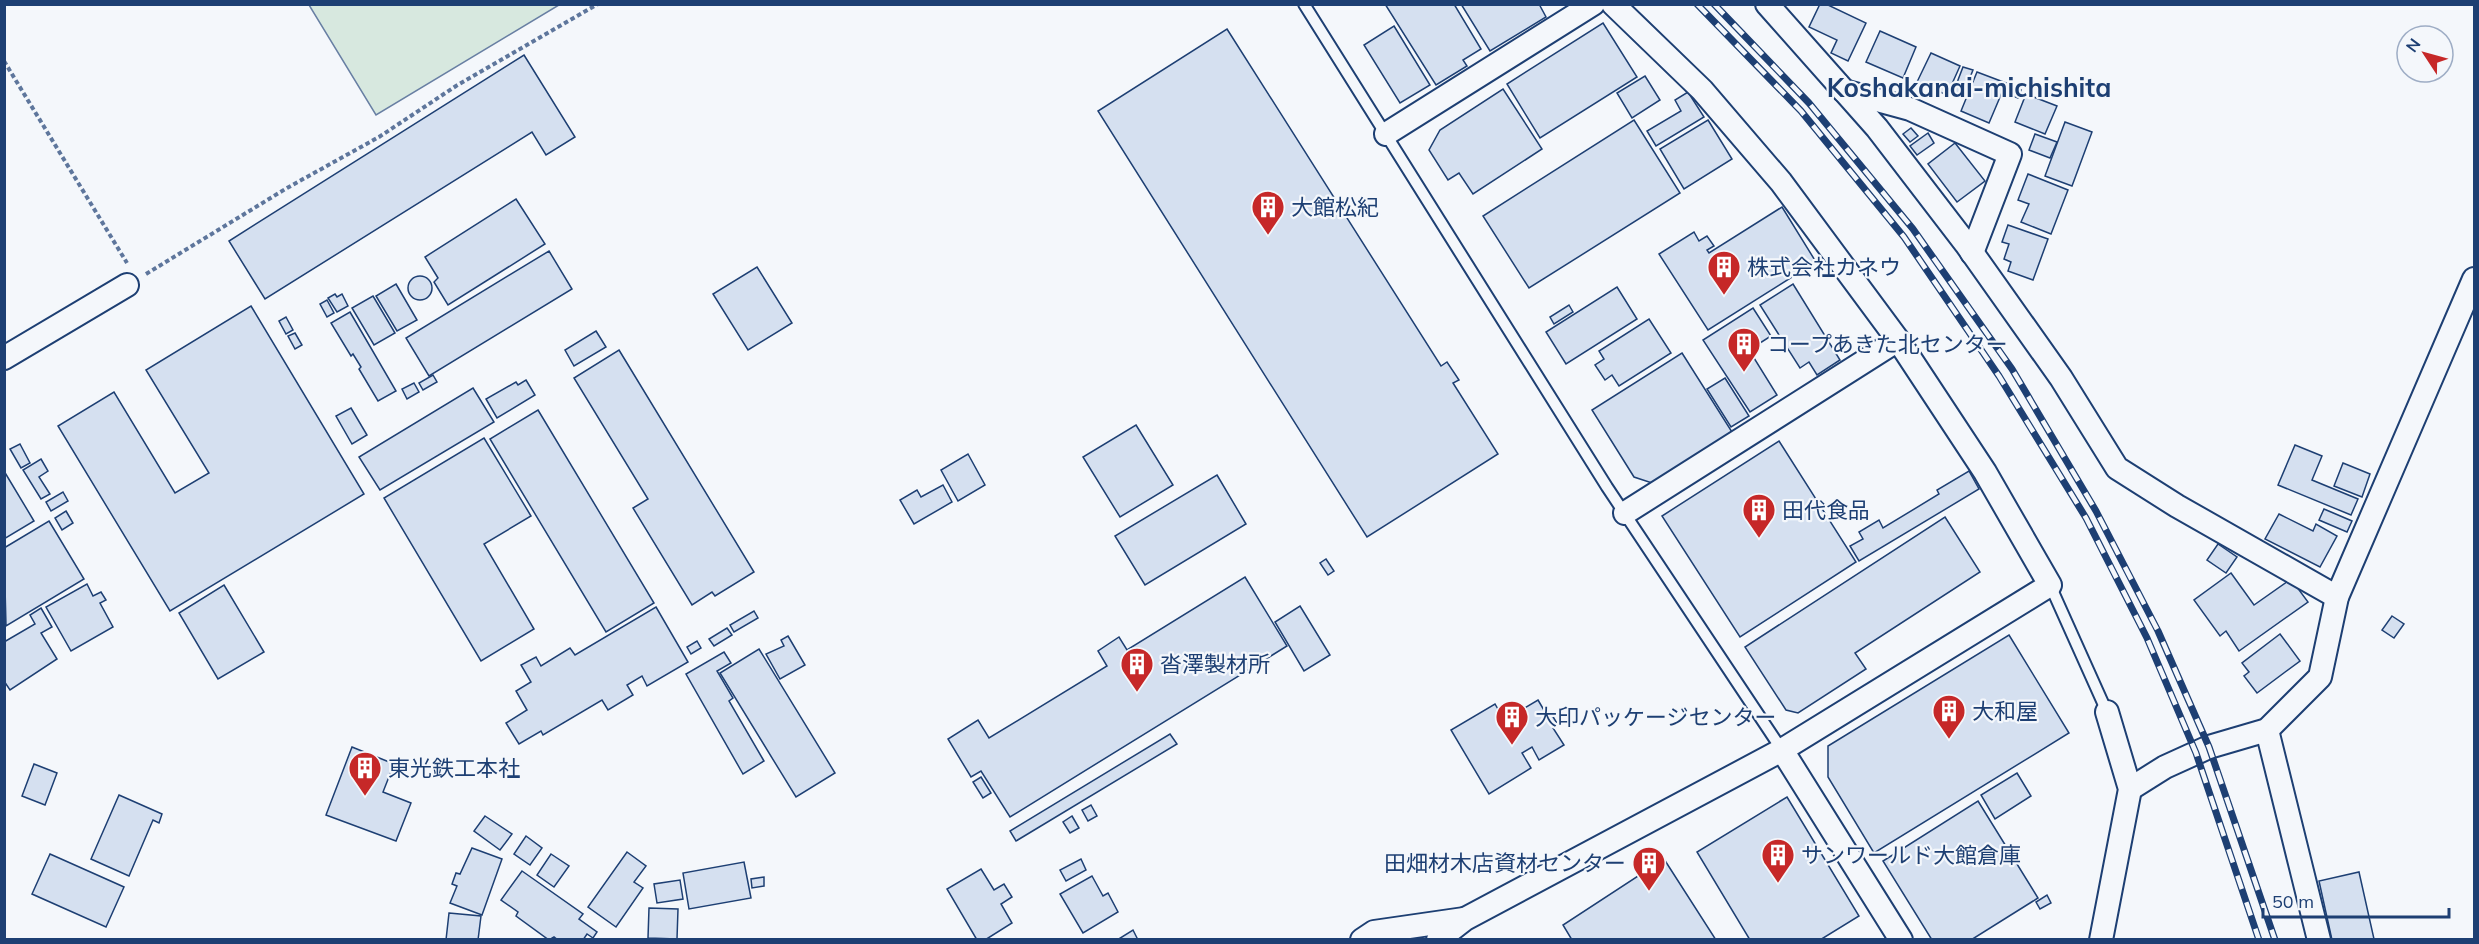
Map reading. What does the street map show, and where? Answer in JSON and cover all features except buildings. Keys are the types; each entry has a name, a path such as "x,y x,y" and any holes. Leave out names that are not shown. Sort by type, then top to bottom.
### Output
{"street":[{"path":"1386,134 1593,4"},
{"path":"1438,939 1465,919 1782,750 2050,585 1985,472 1898,340 1781,182 1702,90 1613,4"},
{"path":"1767,4 1877,128 1972,253 2061,378 2117,468 2177,506 2337,597"},
{"path":"1844,91 1910,109 2010,154 1972,253"},
{"path":"2130,789 2165,767 2203,750 2267,730 2319,677 2337,597 2475,279"},
{"path":"4,358 132,282"},
{"path":"1625,513 1898,340"},
{"path":"2101,939 2130,789 2107,712"},
{"path":"2267,730 2319,939"},
{"path":"1782,750 1901,939"},
{"path":"1362,939 1374,932 1465,919"}],"lane":[{"path":"1304,4 1625,513 1782,750"},
{"path":"2050,585 2107,712"}],"path":[{"path":"4,61 132,282 287,188 379,137 456,86 598,4"}],"shaded area":[{"path":"309,5 559,5 376,115"}],"railway":[{"path":"1697,4 1801,111 1904,237 1999,376 2086,518 2147,638 2196,753 2259,940"},
{"path":"1714,4 1809,103 1913,229 2012,369 2096,511 2158,631 2209,747 2275,940"}],"place":[{"name":"大館松紀","path":"1268,236"},
{"name":"株式会社カネウ","path":"1724,296"},
{"name":"コープあきた北センター","path":"1744,373"},
{"name":"田代食品","path":"1759,539"},
{"name":"沓澤製材所","path":"1137,693"},
{"name":"大和屋","path":"1949,740"},
{"name":"大印パッケージセンター","path":"1512,746"},
{"name":"東光鉄工本社","path":"365,797"},
{"name":"サンワールド大館倉庫","path":"1778,884"},
{"name":"田畑材木店資材センター","path":"1649,892"}],"district":[{"name":"Koshakanai-michishita","path":"1969,88"}]}
